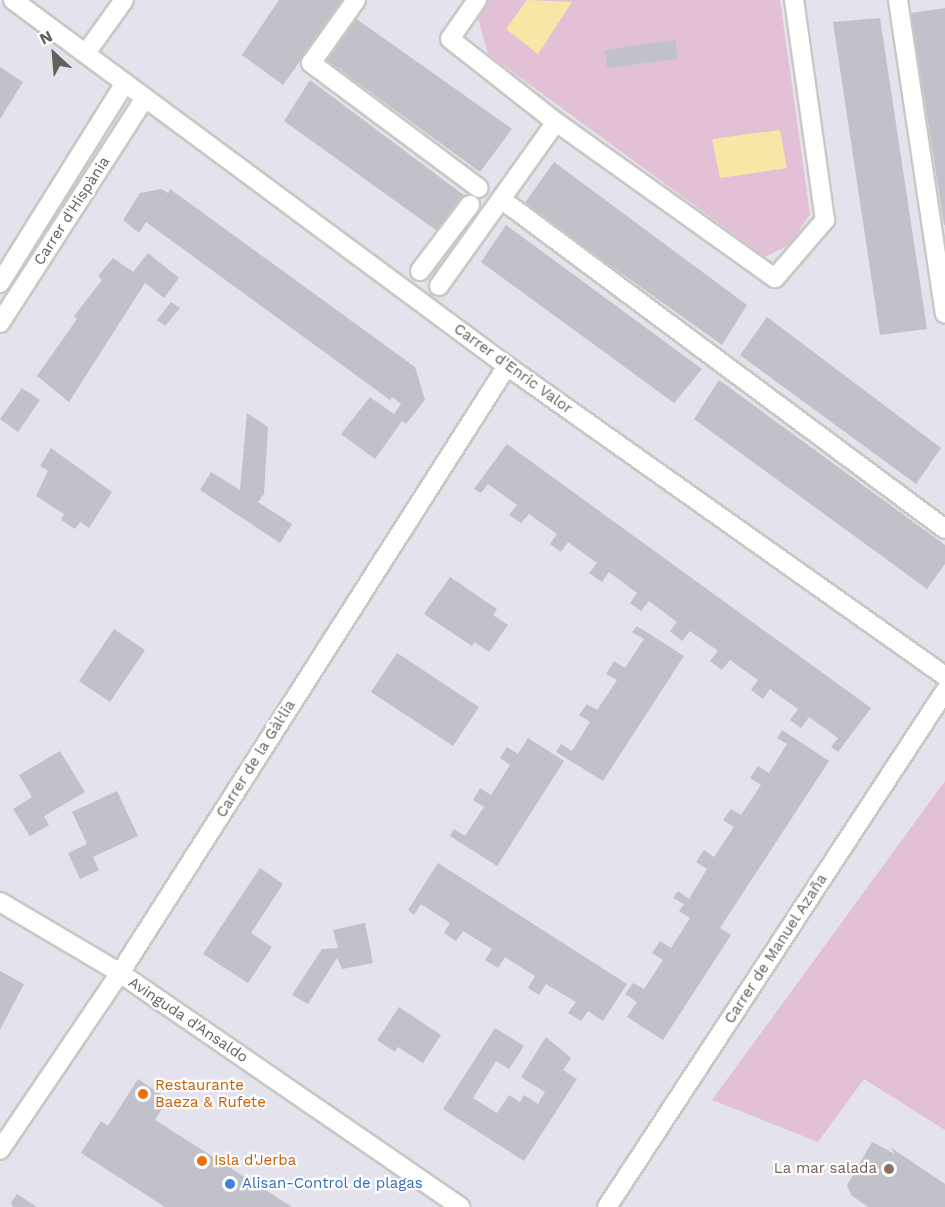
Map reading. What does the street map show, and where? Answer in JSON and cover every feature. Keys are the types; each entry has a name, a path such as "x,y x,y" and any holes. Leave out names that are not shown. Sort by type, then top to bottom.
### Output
{"street":[{"name":"Carrer d'Enric Valor","path":"14,0 507,366 945,676"},
{"path":"86,53 124,0"},
{"path":"356,0 311,63 479,188"},
{"path":"477,0 450,39 556,122 775,278 825,220 794,0"},
{"path":"898,0 945,315"},
{"name":"Carrer d'Hispània","path":"0,283 125,83"},
{"name":"Carrer d'Hispània","path":"0,323 145,98"},
{"path":"439,286 556,122"},
{"path":"501,199 945,529"},
{"path":"420,271 470,205"},
{"name":"Carrer de la Gàl·lia","path":"0,1150 120,973 507,366"},
{"name":"Carrer de Manuel Azaña","path":"607,1207 945,691"},
{"name":"Avinguda d'Ansaldo","path":"0,902 120,973 460,1207"}],"shaded area":[{"path":"489,0 780,0 810,214 791,244 765,257 488,54 478,18"},
{"path":"527,0 572,2 538,54 506,29"},
{"path":"780,130 787,168 720,178 712,139"},
{"path":"945,781 945,1130 864,1079 818,1142 712,1100"}],"building":[{"path":"279,0 344,0 283,85 242,55"},
{"path":"945,8 945,225 944,225 911,13"},
{"path":"355,18 512,129 480,172 325,59"},
{"path":"880,18 927,329 880,335 833,22"},
{"path":"675,40 678,59 607,68 605,50"},
{"path":"0,67 23,82 0,119"},
{"path":"310,80 465,196 440,233 284,121"},
{"path":"554,162 747,305 722,345 524,204"},
{"path":"162,189 168,193 170,189 415,367 425,400 406,424 402,421 375,459 341,434 370,397 394,414 401,404 392,397 390,400 146,222 139,233 123,220 140,193"},
{"path":"506,225 702,369 674,403 481,262"},
{"path":"148,253 179,278 164,298 145,283 69,402 37,376 77,319 74,316 102,280 98,276 113,258 133,272"},
{"path":"171,302 180,308 165,326 157,320"},
{"path":"767,317 941,448 916,484 740,355"},
{"path":"719,380 945,545 945,564 927,589 694,419"},
{"path":"22,388 40,400 18,432 0,419"},
{"path":"247,413 268,427 264,494 258,502 292,524 280,543 200,490 211,472 240,490"},
{"path":"507,444 871,708 838,752 831,747 838,738 809,717 801,728 790,720 798,709 770,689 763,699 751,690 758,680 730,660 722,670 710,661 718,651 690,631 682,641 670,631 677,622 649,601 641,611 630,603 637,593 609,572 602,582 589,573 597,563 568,542 561,552 550,544 557,534 529,514 521,523 509,515 517,505 488,484 481,493 474,489"},
{"path":"51,448 112,492 89,528 80,522 75,529 61,520 64,514 36,496 48,471 40,466"},
{"path":"450,577 497,609 493,615 508,625 489,652 475,642 472,646 424,614"},
{"path":"637,626 684,656 603,781 556,752 561,744 572,751 590,722 579,715 587,704 597,710 617,680 606,674 614,661 625,668 644,639 632,632"},
{"path":"114,629 145,650 110,702 79,681"},
{"path":"397,653 479,707 453,746 371,692"},
{"path":"782,730 829,761 720,928 731,935 663,1040 627,1017 637,1002 625,994 633,983 644,989 663,960 652,953 660,941 671,948 690,918 679,911 684,904 673,898 678,891 689,899 707,869 696,862 704,850 714,857 734,827 723,820 731,809 741,815 761,785 750,778 758,766 769,773 787,744 777,738"},
{"path":"528,738 564,761 497,866 450,836 454,829 465,836 484,807 473,800 480,788 491,795 510,765 500,758 507,747 518,754"},
{"path":"60,751 85,792 44,816 49,825 30,836 13,809 32,797 19,775"},
{"path":"117,791 138,836 93,857 99,870 80,879 68,853 87,844 72,812"},
{"path":"438,863 627,984 603,1021 588,1011 581,1021 568,1013 576,1002 546,984 539,995 528,988 535,976 505,957 498,968 485,960 492,949 463,931 456,941 444,933 450,923 421,904 414,915 408,910"},
{"path":"260,868 283,884 251,933 272,947 248,983 203,954"},
{"path":"365,923 373,963 342,969 337,958 308,1004 292,995 322,949 338,948 333,930"},
{"path":"0,971 24,984 0,1030"},
{"path":"399,1007 441,1035 423,1063 398,1047 395,1052 377,1040"},
{"path":"495,1028 524,1046 509,1069 496,1061 473,1098 497,1113 509,1095 520,1102 524,1095 538,1104 545,1092 521,1077 546,1037 571,1058 563,1070 577,1079 524,1161 443,1109"},
{"path":"138,1079 168,1099 155,1120 292,1207 165,1207 81,1153 101,1121 108,1126"},
{"name":"La mar salada","path":"872,1142 895,1154 890,1147 945,1184 945,1207 868,1207 851,1195 847,1185"},
{"path":"17,1194 37,1207 13,1207 11,1203"}],"place":[{"name":"Restaurante Baeza & Rufete","path":"143,1094"},
{"name":"Isla d'Jerba","path":"202,1161"},
{"name":"La mar salada","path":"889,1169"},
{"name":"Alisan-Control de plagas","path":"230,1184"}]}
